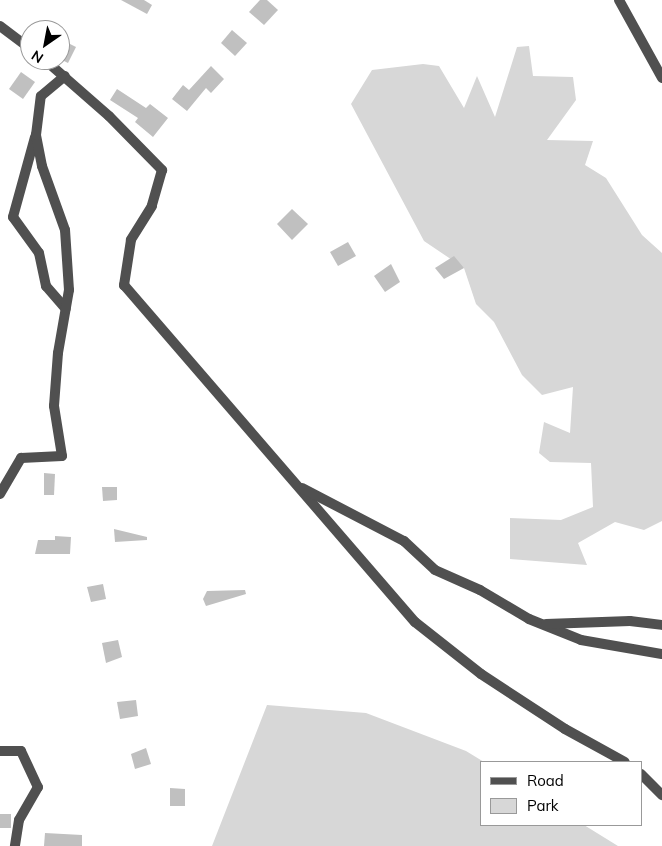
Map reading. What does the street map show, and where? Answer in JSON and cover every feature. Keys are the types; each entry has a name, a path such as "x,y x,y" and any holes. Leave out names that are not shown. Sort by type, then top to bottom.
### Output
{"street":[{"path":"619,0 662,78"},
{"path":"0,26 20,41"},
{"path":"58,70 162,170 152,206 132,240 124,285 415,622 481,674 565,729 624,761"},
{"path":"65,76 41,96 36,135 13,217 39,253 46,286 66,309"},
{"path":"0,494 20,458 62,456 54,406 69,290 65,230 42,166 36,135"},
{"path":"297,485 404,542 435,570 480,590 542,625 581,640 662,654"},
{"path":"542,625 630,620 662,625"},
{"path":"0,751 22,751 38,787 19,820 16,846"},
{"path":"642,775 662,796"}],"green space":[{"path":"529,46 533,76 573,77 576,100 547,140 593,141 585,165 606,178 642,235 662,253 662,521 644,530 615,522 578,543 587,565 510,559 510,518 561,520 593,507 591,463 550,462 539,453 544,422 570,433 573,387 542,395 522,375 494,322 476,304 464,268 424,241 351,104 372,70 423,64 439,66 464,108 477,76 495,117 517,47"},
{"path":"267,705 366,713 466,751 482,761 480,761 480,826 586,826 618,846 212,846"}],"building":[{"path":"121,0 144,0 152,5 147,14"},
{"path":"260,0 267,0 278,10 264,25 249,12"},
{"path":"232,30 247,43 235,56 221,43"},
{"path":"70,44 76,47 70,59"},
{"path":"211,66 224,79 211,93 206,88 187,111 172,99 183,85 189,90"},
{"path":"21,72 35,82 23,99 9,89"},
{"path":"117,89 146,108 150,104 168,118 153,137 135,122 138,118 110,100"},
{"path":"292,209 308,224 292,240 277,224"},
{"path":"348,242 356,256 338,266 330,252"},
{"path":"454,256 464,268 444,279 435,268"},
{"path":"391,264 400,282 385,292 374,276"},
{"path":"44,473 55,474 54,495 44,495"},
{"path":"102,487 117,487 117,500 103,501"},
{"path":"114,529 147,537 147,540 115,542"},
{"path":"55,536 71,537 70,554 35,554 38,540 55,540"},
{"path":"103,584 106,599 91,602 87,587"},
{"path":"245,590 246,594 206,606 203,599 207,591"},
{"path":"118,640 122,657 106,663 102,643"},
{"path":"136,700 138,716 120,719 117,702"},
{"path":"146,748 151,764 135,769 131,754"},
{"path":"170,788 185,789 185,806 170,806"},
{"path":"0,814 11,814 11,828 0,828"},
{"path":"45,833 82,835 82,846 44,846"}]}
